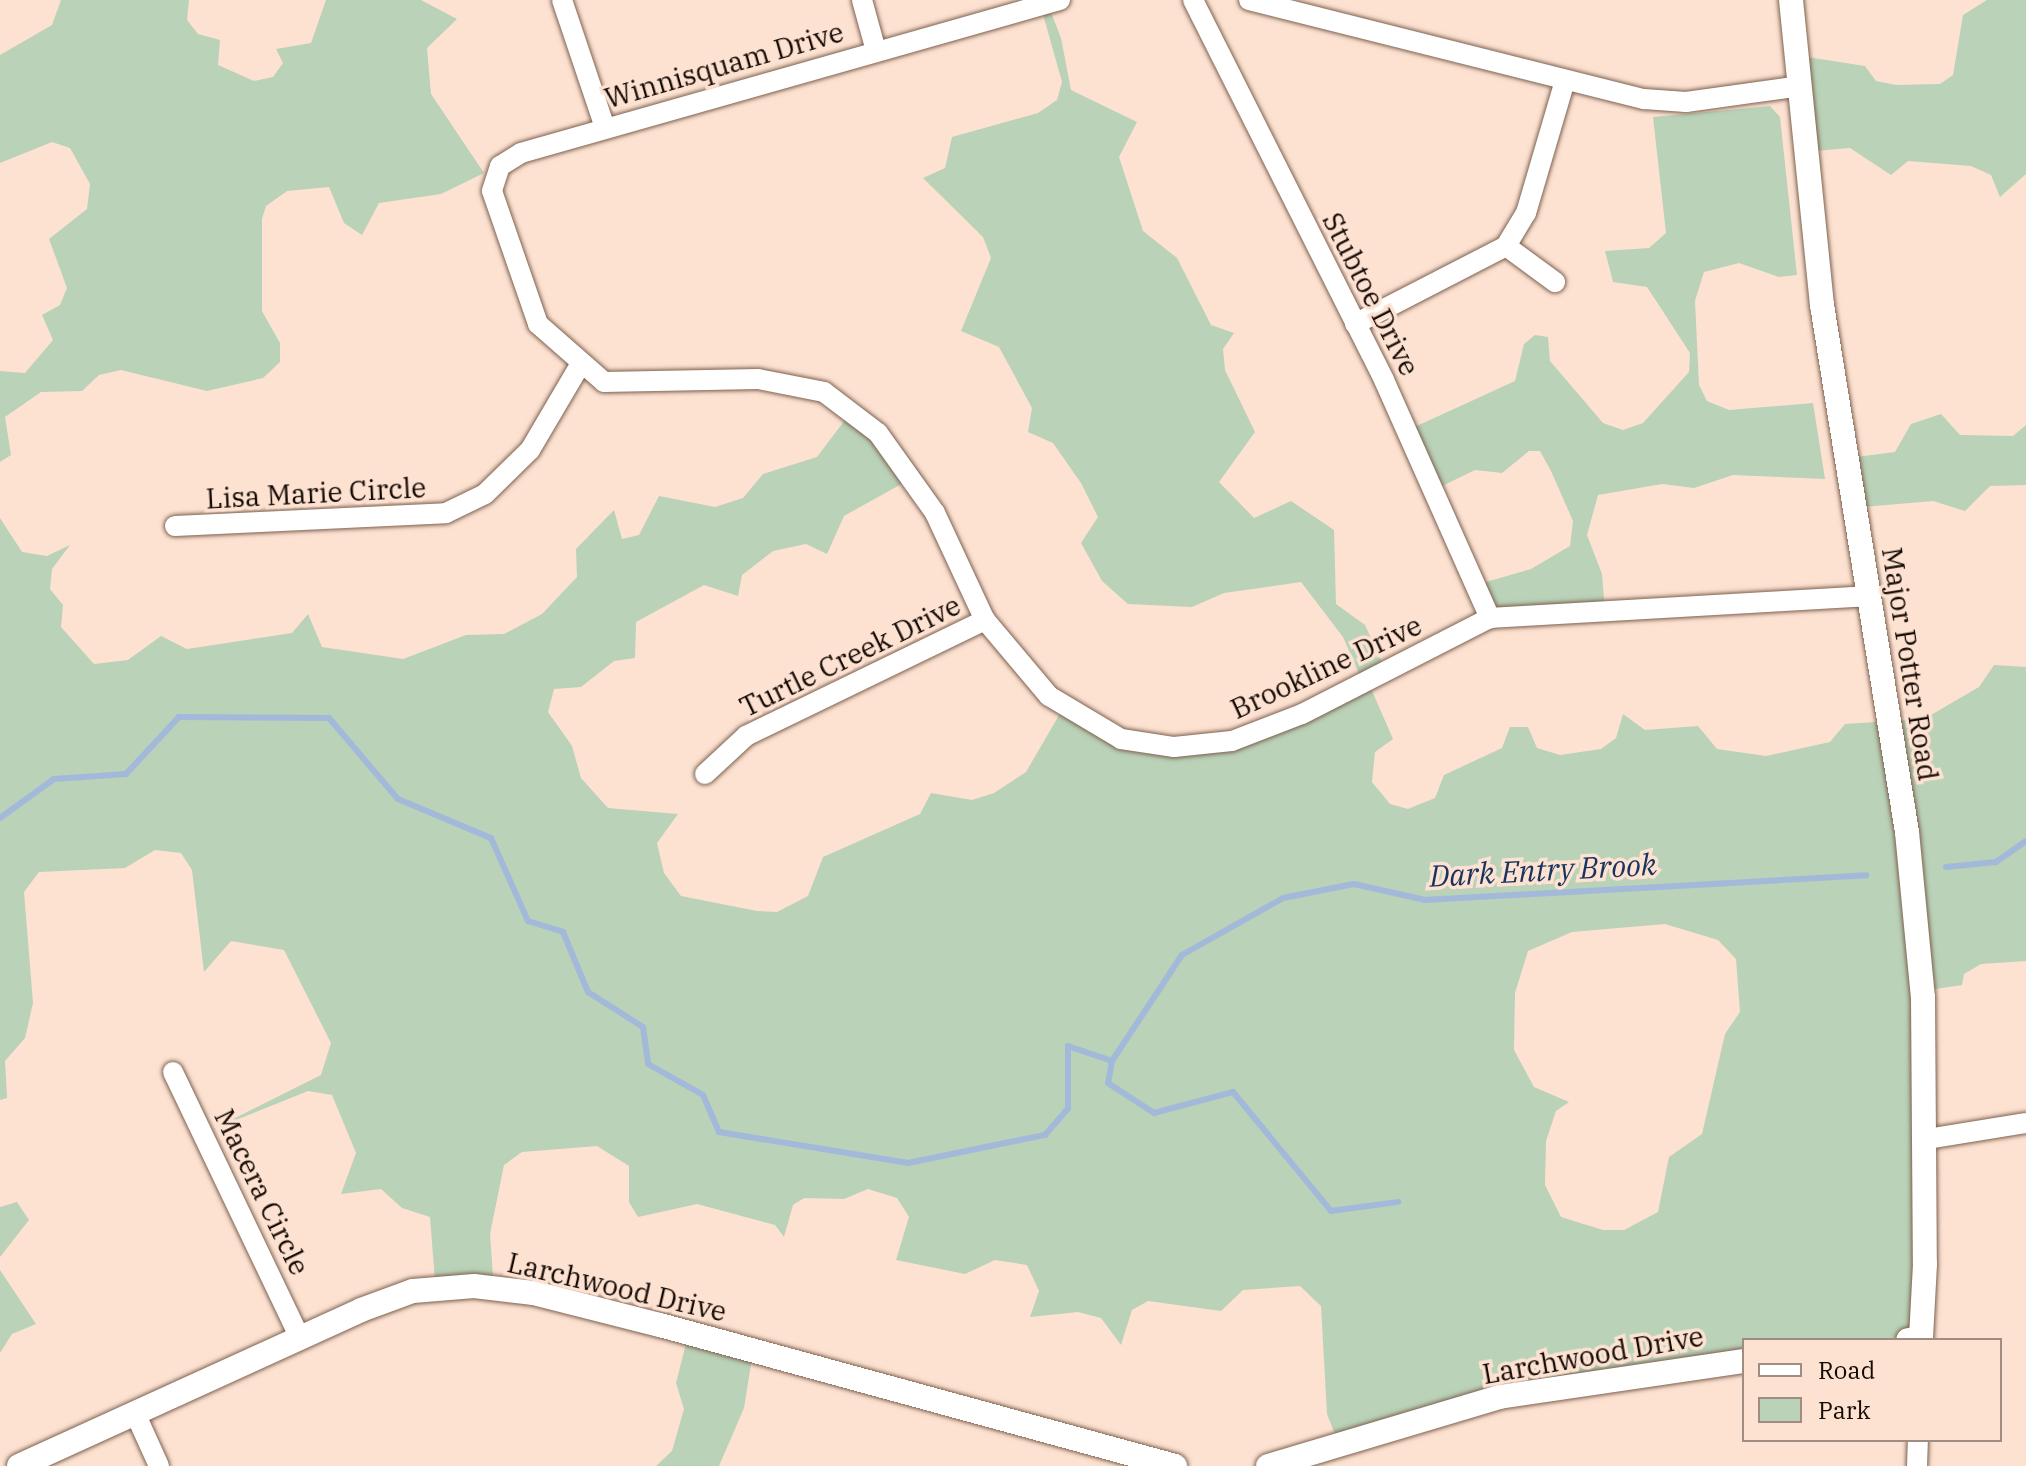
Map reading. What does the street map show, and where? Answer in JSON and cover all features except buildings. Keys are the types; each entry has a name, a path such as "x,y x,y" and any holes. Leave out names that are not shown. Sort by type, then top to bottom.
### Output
{"street":[{"path":"562,0 605,128"},
{"path":"862,0 876,51"},
{"name":"Winnisquam Drive","path":"500,166 521,153 605,128 1060,0"},
{"name":"Stubtoe Drive","path":"1193,0 1355,324 1490,618"},
{"path":"1249,0 1564,84 1686,102 1794,87"},
{"name":"Major Potter Road","path":"1791,0 1794,87 1907,832 1927,1139 1916,1338"},
{"path":"1355,324 1506,246 1526,213 1564,84"},
{"name":"Brookline Drive","path":"500,166 492,191 498,223 538,324 580,365 604,382 758,379 824,392 878,433 927,502 985,620 1049,696 1111,737 1174,747 1232,741 1302,714 1490,618 1869,596"},
{"path":"1506,246 1555,282"},
{"name":"Lisa Marie Circle","path":"175,526 446,513 485,494 530,450 580,365"},
{"name":"Turtle Creek Drive","path":"705,774 746,736 985,620"},
{"name":"Macera Circle","path":"173,1072 300,1338"},
{"path":"1927,1139 2026,1123"},
{"name":"Larchwood Drive","path":"19,1466 300,1338 413,1291 534,1293 1175,1466"},
{"name":"Larchwood Drive","path":"1268,1466 1499,1397 1742,1361"},
{"path":"135,1413 159,1466"},
{"path":"1917,1466 1918,1442"}],"green space":[{"path":"61,0 189,0 187,20 198,34 220,40 218,65 254,81 273,77 283,63 276,49 311,43 326,0 421,0 457,19 427,48 431,94 484,173 441,194 379,203 362,235 344,223 329,187 287,191 266,206 262,219 262,311 280,343 280,362 263,378 207,391 121,370 99,375 82,391 41,392 5,417 11,455 0,462 0,371 25,373 53,340 42,315 60,305 67,288 49,239 87,209 90,184 70,148 52,142 0,163 0,55 52,25"},
{"path":"1987,0 2026,0 2026,174 2000,197 1991,175 1971,166 1908,161 1891,175 1850,148 1815,151 1807,57 1865,66 1876,81 1896,85 1940,84 1953,75 1963,15"},
{"path":"1041,7 1049,7 1061,38 1071,90 1137,122 1119,157 1143,231 1177,258 1211,325 1234,333 1223,349 1225,370 1255,432 1219,482 1254,518 1291,501 1334,530 1336,604 1365,625 1386,671 1369,684 1393,739 1375,752 1372,782 1390,804 1408,809 1435,798 1444,775 1502,748 1510,727 1528,727 1537,748 1560,755 1601,749 1616,738 1623,714 1645,730 1698,726 1717,749 1766,756 1830,742 1845,724 1924,719 1979,687 1994,665 2026,667 2026,961 1981,964 1964,974 1962,985 1922,991 1918,1338 1742,1338 1742,1361 1603,1380 1340,1447 1327,1414 1321,1306 1300,1286 1243,1290 1221,1311 1148,1301 1132,1310 1121,1345 1101,1318 1078,1312 1030,1317 1039,1291 1027,1265 995,1260 965,1274 896,1260 909,1217 897,1198 868,1189 844,1199 804,1198 793,1205 784,1237 775,1225 697,1204 638,1217 629,1202 629,1166 597,1146 522,1152 504,1165 490,1234 494,1290 436,1294 430,1217 402,1208 381,1189 341,1194 356,1153 332,1095 308,1091 209,1131 321,1075 331,1043 284,950 231,941 204,972 192,870 181,853 155,850 125,868 39,872 24,892 33,1003 25,1038 5,1061 7,1098 0,1100 0,518 22,552 47,556 70,545 52,569 50,589 63,605 61,627 94,664 128,660 161,636 187,649 292,633 308,614 322,647 403,659 466,635 504,634 542,614 577,577 576,549 614,510 622,539 639,535 659,496 715,507 743,498 763,474 817,457 848,416 860,421 905,482 844,516 827,554 806,544 773,551 742,575 738,596 704,585 636,622 635,658 614,661 581,687 554,689 548,712 572,746 581,778 608,808 678,814 657,843 664,873 681,896 757,911 777,912 808,896 823,857 920,814 931,793 972,800 994,793 1026,772 1062,710 1177,751 1363,683 1343,637 1301,582 1224,593 1192,607 1128,604 1102,581 1081,543 1098,517 1081,483 1053,443 1028,432 1032,408 999,347 961,331 991,258 983,237 923,178 945,168 952,137 1038,113 1057,100 1062,82","holes":["1665,924 1718,940 1736,959 1740,1012 1725,1034 1702,1134 1669,1157 1658,1212 1624,1230 1603,1230 1561,1217 1545,1185 1546,1141 1556,1111 1569,1102 1534,1087 1514,1050 1515,993 1528,951 1572,932"]},
{"path":"1770,106 1780,117 1797,275 1779,277 1739,263 1704,272 1695,301 1699,385 1707,401 1729,410 1813,403 1825,479 1733,475 1694,488 1662,484 1598,495 1587,535 1602,574 1605,612 1491,620 1479,584 1531,569 1570,546 1573,521 1540,451 1529,451 1502,473 1475,470 1432,491 1408,430 1515,381 1524,344 1535,335 1548,337 1550,361 1603,423 1623,430 1643,423 1689,372 1690,353 1647,287 1613,282 1605,251 1649,248 1666,233 1653,117"},
{"path":"1941,414 1960,435 2013,436 2026,425 2026,485 1990,486 1965,511 1933,501 1863,507 1856,457 1895,452 1911,424"},
{"path":"17,1202 29,1220 0,1257 0,1207"},
{"path":"0,1270 36,1324 12,1334 0,1353"},
{"path":"688,1336 753,1352 744,1408 719,1466 656,1466 672,1451 684,1409 676,1383"}],"waterway":[{"name":"Dark Entry Brook","path":"0,818 54,779 126,774 179,717 329,718 398,799 491,838 528,921 563,932 588,992 643,1027 648,1064 703,1095 719,1132 908,1163 1045,1135 1068,1109 1068,1046 1112,1061 1182,955 1283,898 1354,884 1425,900 1866,875"},
{"name":"Dark Entry Brook","path":"1946,867 1996,862 2026,841"},
{"path":"1112,1061 1108,1083 1154,1113 1233,1092 1331,1211 1398,1202"}]}
